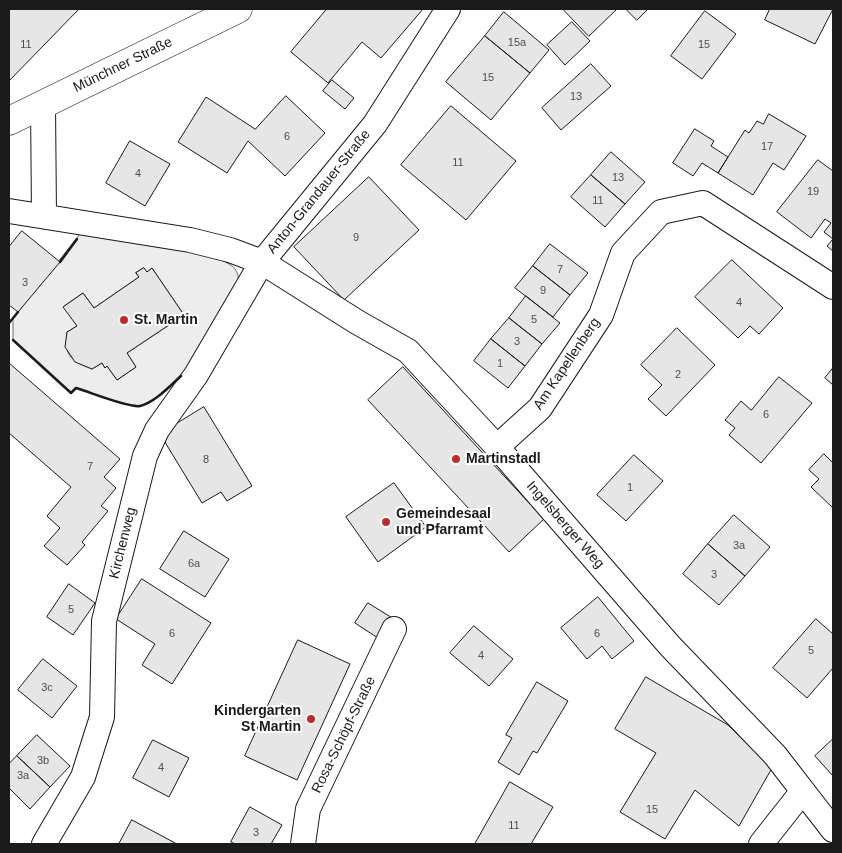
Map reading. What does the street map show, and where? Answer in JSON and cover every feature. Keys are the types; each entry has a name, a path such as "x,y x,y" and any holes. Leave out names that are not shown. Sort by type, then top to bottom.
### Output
{"street":[{"name":"Münchner Straße","path":"9,121 238,9"},
{"name":"Anton-Grandauer-Straße","path":"9,211 190,240 230,250 262,262 375,124 448,9"},
{"path":"43,104 44,216"},
{"name":"Am Kapellenberg","path":"497,447 540,408 601,315 623,252 661,212 702,203 833,287"},
{"name":"Ingelsberger Weg","path":"262,262 357,322 408,351 497,447 670,646 775,755 833,830"},
{"name":"Kirchenweg","path":"44,844 83,777 102,717 104,621 145,456 157,430 196,375 262,262"},
{"name":"Rosa-Schöpf-Straße","path":"303,844 308,809 394,629"},
{"path":"761,844 802,792"}],"shaded area":[{"path":"82,232 188,250 226,262 237,272 238,292 182,376 156,398 140,406 122,403 76,388 71,393 13,340 13,319","holes":["144,268 147,272 152,268 184,315 127,353 136,367 117,380 107,366 105,368 102,363 92,369 70,357 66,340 67,332 77,326 64,306 83,293 94,308 139,277 136,273"]}],"building":[{"path":"9,9 79,9 9,81"},
{"path":"327,9 423,9 381,58 362,42 328,83 291,52"},
{"path":"563,9 617,9 589,36"},
{"path":"626,9 648,9 637,20"},
{"path":"770,9 833,9 815,44 765,20"},
{"path":"705,11 736,34 702,79 671,56"},
{"path":"504,12 549,50 530,73 485,36"},
{"path":"572,22 590,41 565,65 547,45"},
{"path":"485,36 530,73 491,120 446,82"},
{"path":"591,64 611,86 561,130 542,108"},
{"path":"332,80 354,98 345,109 323,91"},
{"path":"286,96 325,133 285,176 248,141 227,173 178,142 206,97 255,129"},
{"path":"451,106 516,161 466,220 401,165"},
{"path":"769,114 806,136 784,170 773,163 753,195 718,173 745,130 749,133 757,121 763,124"},
{"path":"695,129 714,141 711,146 728,157 718,173 702,163 693,176 673,163"},
{"path":"130,141 170,164 145,206 106,183"},
{"path":"611,152 645,182 625,204 591,175"},
{"path":"818,160 833,171 833,239 824,232 831,223 825,219 811,238 777,212"},
{"path":"591,175 625,204 605,227 571,197"},
{"path":"369,177 419,230 344,300 294,247"},
{"path":"22,231 60,262 18,312 9,305 9,247"},
{"path":"833,239 833,251 827,246"},
{"path":"550,244 588,273 570,295 533,266"},
{"path":"732,260 783,308 759,334 750,326 738,338 695,297"},
{"path":"533,266 570,295 553,317 515,288"},
{"name":"St. Martin","path":"144,268 147,272 152,268 184,315 127,353 136,367 117,380 107,366 105,368 102,363 92,369 75,362 65,347 67,332 77,326 63,307 83,293 94,308 139,277 136,273"},
{"path":"526,296 560,323 542,344 509,318"},
{"path":"509,318 542,344 525,366 491,339"},
{"path":"677,328 715,365 666,416 648,399 662,385 641,365"},
{"path":"491,339 525,366 508,388 474,361"},
{"path":"9,363 120,459 104,477 116,488 101,506 108,511 82,542 85,545 67,565 44,546 60,528 47,516 71,487 9,433"},
{"name":"Martinstadl","path":"403,367 544,519 509,552 368,400"},
{"path":"833,368 833,385 825,378"},
{"path":"779,377 812,403 761,463 729,435 735,428 725,420 741,401 751,410"},
{"path":"204,407 252,486 227,501 221,492 202,503 160,434"},
{"path":"824,454 833,463 833,508 811,487 819,479 809,470"},
{"path":"634,455 663,481 626,521 597,495"},
{"name":"Gemeindesaal und Pfarramt","path":"394,483 426,527 378,562 346,517"},
{"path":"734,515 770,547 745,576 708,544"},
{"path":"184,531 229,559 205,597 160,569"},
{"path":"708,544 745,576 719,605 683,574"},
{"path":"142,579 211,623 172,684 142,665 155,644 116,619"},
{"path":"69,584 95,603 73,635 47,617"},
{"path":"598,597 634,641 612,659 602,646 587,659 561,628"},
{"path":"368,603 394,619 381,640 355,623"},
{"path":"816,619 833,634 833,668 807,698 773,668"},
{"path":"474,626 513,659 489,686 450,653"},
{"path":"298,640 350,664 297,780 245,756"},
{"path":"43,659 77,686 52,718 18,690"},
{"path":"646,677 728,725 772,768 739,826 695,790 665,839 620,812 656,753 615,729"},
{"path":"537,682 568,701 537,753 533,751 519,775 498,762 512,738 506,735"},
{"path":"37,735 70,766 50,787 17,756"},
{"path":"833,739 833,776 815,756"},
{"path":"153,740 189,758 169,797 133,778"},
{"path":"17,756 50,787 30,809 9,788 9,764"},
{"path":"510,782 553,807 531,844 475,844"},
{"path":"250,807 282,825 271,844 235,844 231,842"},
{"path":"132,820 177,844 119,844"}],"wall":[{"path":"60,262 77,239"},
{"path":"9,323 18,312"},
{"path":"13,340 71,393 76,388 118,402 140,406 156,398 181,376"}],"place":[{"name":"St. Martin","path":"124,320"},
{"name":"Martinstadl","path":"456,459"},
{"name":"Gemeindesaal und Pfarramt","path":"386,522"},
{"name":"Kindergarten St Martin","path":"311,719"}]}
